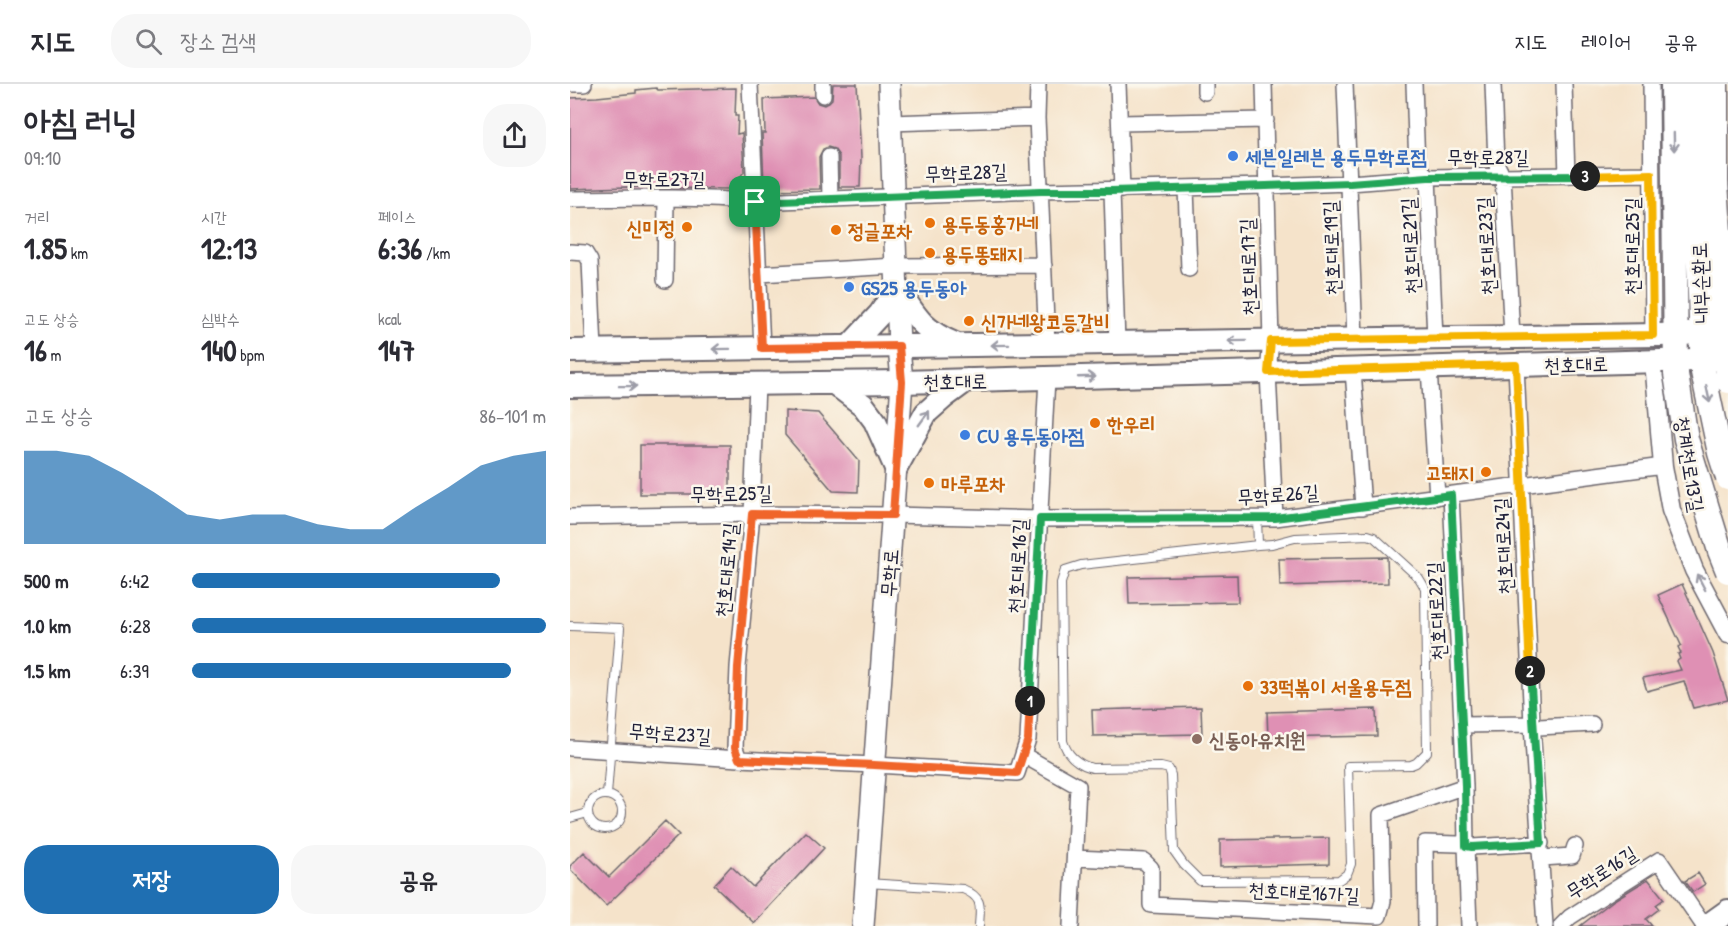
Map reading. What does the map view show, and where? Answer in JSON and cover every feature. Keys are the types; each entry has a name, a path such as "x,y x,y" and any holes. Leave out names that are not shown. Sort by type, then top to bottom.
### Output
{"highway":[{"path":"1673,84 1676,374 1686,439 1728,571"},
{"name":"내부순환로","path":"1694,84 1703,372 1720,453 1728,478"},
{"name":"내부순환로","path":"1716,84 1716,182 1728,381"}],"main road":[{"name":"무학로","path":"862,926 902,382 889,84"},
{"path":"897,277 919,321 939,337 959,345"},
{"path":"849,347 880,314 897,277"},
{"name":"천호대로","path":"570,351 1656,335 1728,332"},
{"name":"천호대로","path":"570,386 902,382 1728,359"},
{"path":"834,383 863,405 897,460 926,413 967,380"},
{"path":"1706,926 1728,911"}],"street":[{"path":"570,84 584,84"},
{"path":"750,84 762,348"},
{"path":"1038,84 1037,118 1047,344"},
{"path":"1117,343 1117,190 1120,123 1118,84"},
{"name":"천호대로17길","path":"1264,84 1271,341 1268,372"},
{"name":"천호대로19길","path":"1345,84 1355,339"},
{"name":"천호대로21길","path":"1414,84 1417,166 1428,177 1436,338"},
{"name":"천호대로23길","path":"1493,84 1496,162 1503,177 1512,336"},
{"path":"1564,84 1567,176"},
{"name":"천호대로25길","path":"1651,84 1656,335"},
{"path":"890,123 1037,118"},
{"path":"1120,123 1266,120"},
{"path":"829,157 830,199"},
{"name":"무학로28길","path":"894,196 1266,186 1428,177 1651,174"},
{"path":"1186,188 1188,269"},
{"name":"무학로27길","path":"570,199 666,198 755,202 894,196"},
{"path":"665,280 666,198"},
{"path":"570,252 585,253 590,261 594,350"},
{"path":"759,274 897,277 1044,265"},
{"name":"청계천로13길","path":"1657,361 1663,466 1671,510 1694,570 1728,634"},
{"name":"천호대로24길","path":"1516,365 1532,725 1545,926"},
{"name":"천호대로22길","path":"1429,368 1444,496 1462,725 1469,926"},
{"path":"1353,370 1363,507"},
{"path":"1268,372 1275,518"},
{"name":"천호대로16길","path":"874,765 1017,773 1028,739 1047,378"},
{"name":"천호대로14길","path":"739,759 735,748 738,667 752,514 757,384"},
{"name":"무학로26길","path":"893,515 1040,519 1275,518 1663,466"},
{"name":"무학로25길","path":"570,517 752,514 893,515"},
{"path":"1462,725 1532,725 1539,727 1592,724"},
{"name":"무학로23길","path":"570,748 874,765"},
{"path":"1023,755 1078,786 1071,926"},
{"name":"천호대로16가길","path":"1075,858 1144,861 1150,868 1150,905 1361,921 1379,916 1383,901 1381,815 1465,786"},
{"path":"1426,926 1425,843 1541,851 1572,856 1575,846"},
{"name":"무학로16길","path":"1561,926 1570,917 1659,860 1706,926"}],"lane":[{"path":"1257,518 1258,545"},
{"path":"1368,535 1374,537 1419,578 1425,588 1426,752 1411,765 1348,765 1351,864 1347,874 1339,880 1200,881 1174,851 1169,770 1161,766 1092,768 1072,758 1065,746 1060,583 1065,570 1081,565 1258,545 1295,538 1368,535"},
{"path":"570,626 620,628 607,795"},
{"path":"607,795 615,799 621,807 618,822 609,828 593,824 588,813 590,802 600,796 607,795"},
{"path":"570,818 588,813"},
{"path":"866,883 970,892 978,900 980,906 979,926"}],"building":[{"path":"833,84 857,84 861,158 860,187 839,187 839,156 834,149 828,147 823,149 819,157 820,189 767,190 764,186 762,133 765,133 764,99 814,97 818,103 824,105 832,99"},
{"path":"656,88 658,90 736,88 735,116 738,116 737,134 742,133 744,172 729,189 626,187 570,189 570,98 636,93 636,90"},
{"path":"785,411 818,413 859,461 858,492 833,491 785,435"},
{"path":"640,445 730,445 730,494 640,494"},
{"path":"1387,557 1388,583 1280,586 1279,559"},
{"path":"1237,575 1238,602 1129,604 1128,577"},
{"path":"1682,584 1713,653 1728,700 1693,708 1684,681 1647,691 1643,678 1681,670 1677,661 1680,659 1678,654 1681,653 1678,647 1681,645 1658,595"},
{"path":"1201,707 1202,734 1093,736 1092,710"},
{"path":"1376,709 1377,736 1268,738 1267,712"},
{"path":"665,821 679,835 606,906 570,869 570,866 584,852 609,877"},
{"path":"806,832 824,848 754,923 714,885 731,866 753,887"},
{"path":"1329,838 1329,864 1220,867 1220,840"},
{"path":"1698,873 1705,884 1693,892 1685,881"},
{"path":"1648,879 1664,899 1656,905 1659,909 1646,919 1652,926 1580,926 1614,900"}],"place":[{"name":"세븐일레븐 용두무학로점","path":"1233,156"},
{"name":"용두동홍가네","path":"930,223"},
{"name":"신미정","path":"687,227"},
{"name":"정글포차","path":"836,230"},
{"name":"용두똥돼지","path":"930,253"},
{"name":"GS25 용두동아","path":"849,287"},
{"name":"신가네왕코등갈비","path":"969,321"},
{"name":"한우리","path":"1095,423"},
{"name":"CU 용두동아점","path":"965,435"},
{"name":"고돼지","path":"1486,472"},
{"name":"마루포차","path":"929,483"},
{"name":"33떡볶이 서울용두점","path":"1248,686"},
{"name":"신동아유치원","path":"1197,739"}],"route":[{"path":"1651,174 1653,335 1271,341 1268,372 1516,365 1532,725 1541,843 1466,846 1451,495 1275,518 1040,519 1028,739 1017,773 739,759 735,748 738,667 752,514 893,515 902,382 899,346 762,348 755,202 1041,191 1112,191 1350,183 1428,177 1651,174"}]}
